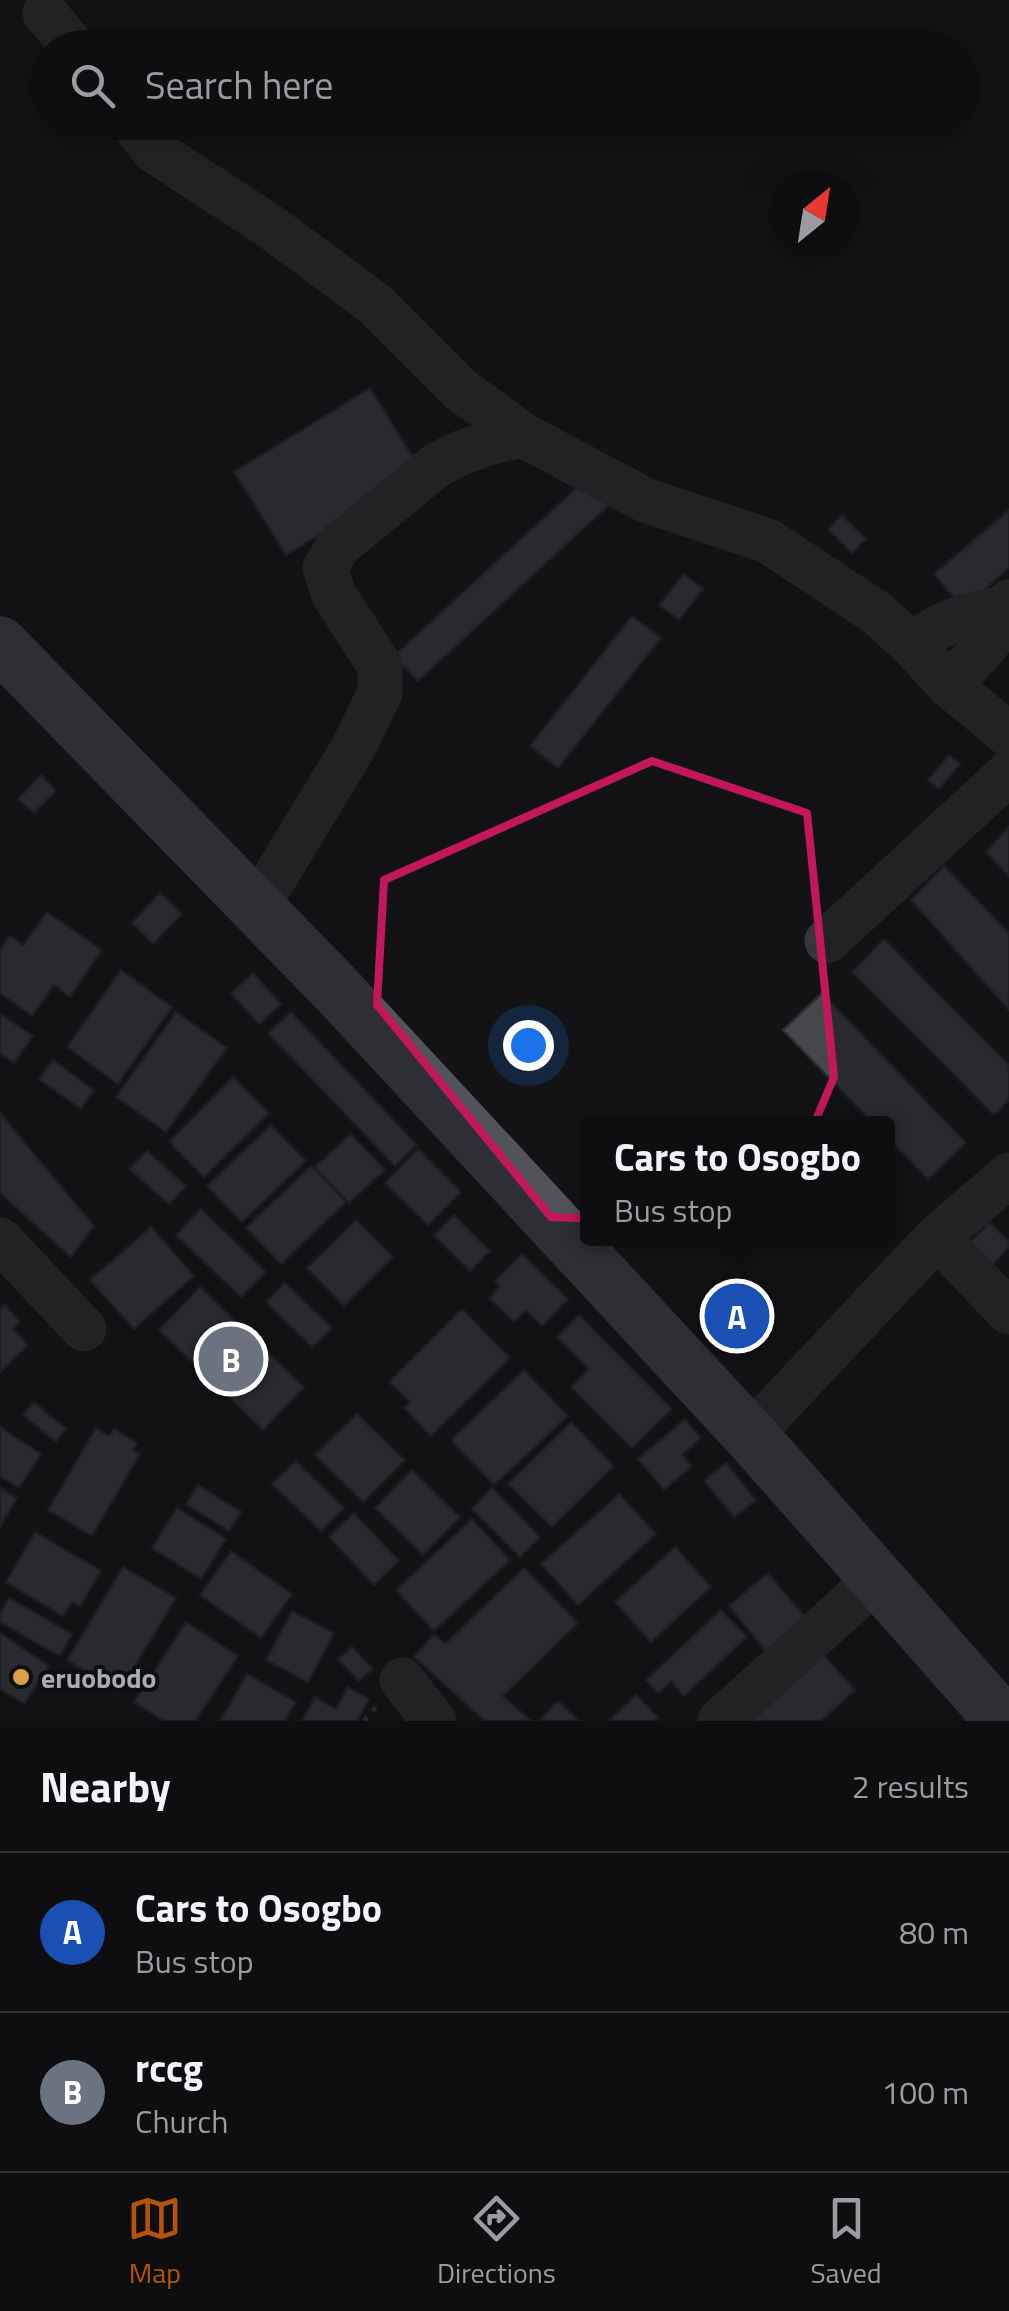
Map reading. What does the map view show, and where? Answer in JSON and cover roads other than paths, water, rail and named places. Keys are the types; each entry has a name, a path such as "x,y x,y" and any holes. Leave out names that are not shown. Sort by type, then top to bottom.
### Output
{"main road":[{"path":"0,644 337,990 750,1435 1003,1721"}],"street":[{"path":"45,14 59,30"},
{"path":"146,140 153,150 268,225 375,304 462,390 522,435 645,500 768,541 877,612 948,684 1009,735"},
{"path":"256,908 352,750 380,694 380,666 334,595 325,568 339,545 437,465 460,452 522,435"},
{"path":"912,645 952,619 1006,606"},
{"path":"948,684 987,644 1006,606"},
{"path":"827,941 1009,774"},
{"path":"750,1435 938,1237 1009,1175"},
{"path":"938,1237 1009,1312"},
{"path":"0,1240 84,1330"},
{"path":"720,1721 877,1579"},
{"path":"402,1680 434,1721"}],"place":[{"name":"Cars to Osogbo","path":"737,1316"},
{"name":"rccg","path":"231,1359"},
{"name":"eruobodo","path":"21,1677"}]}
